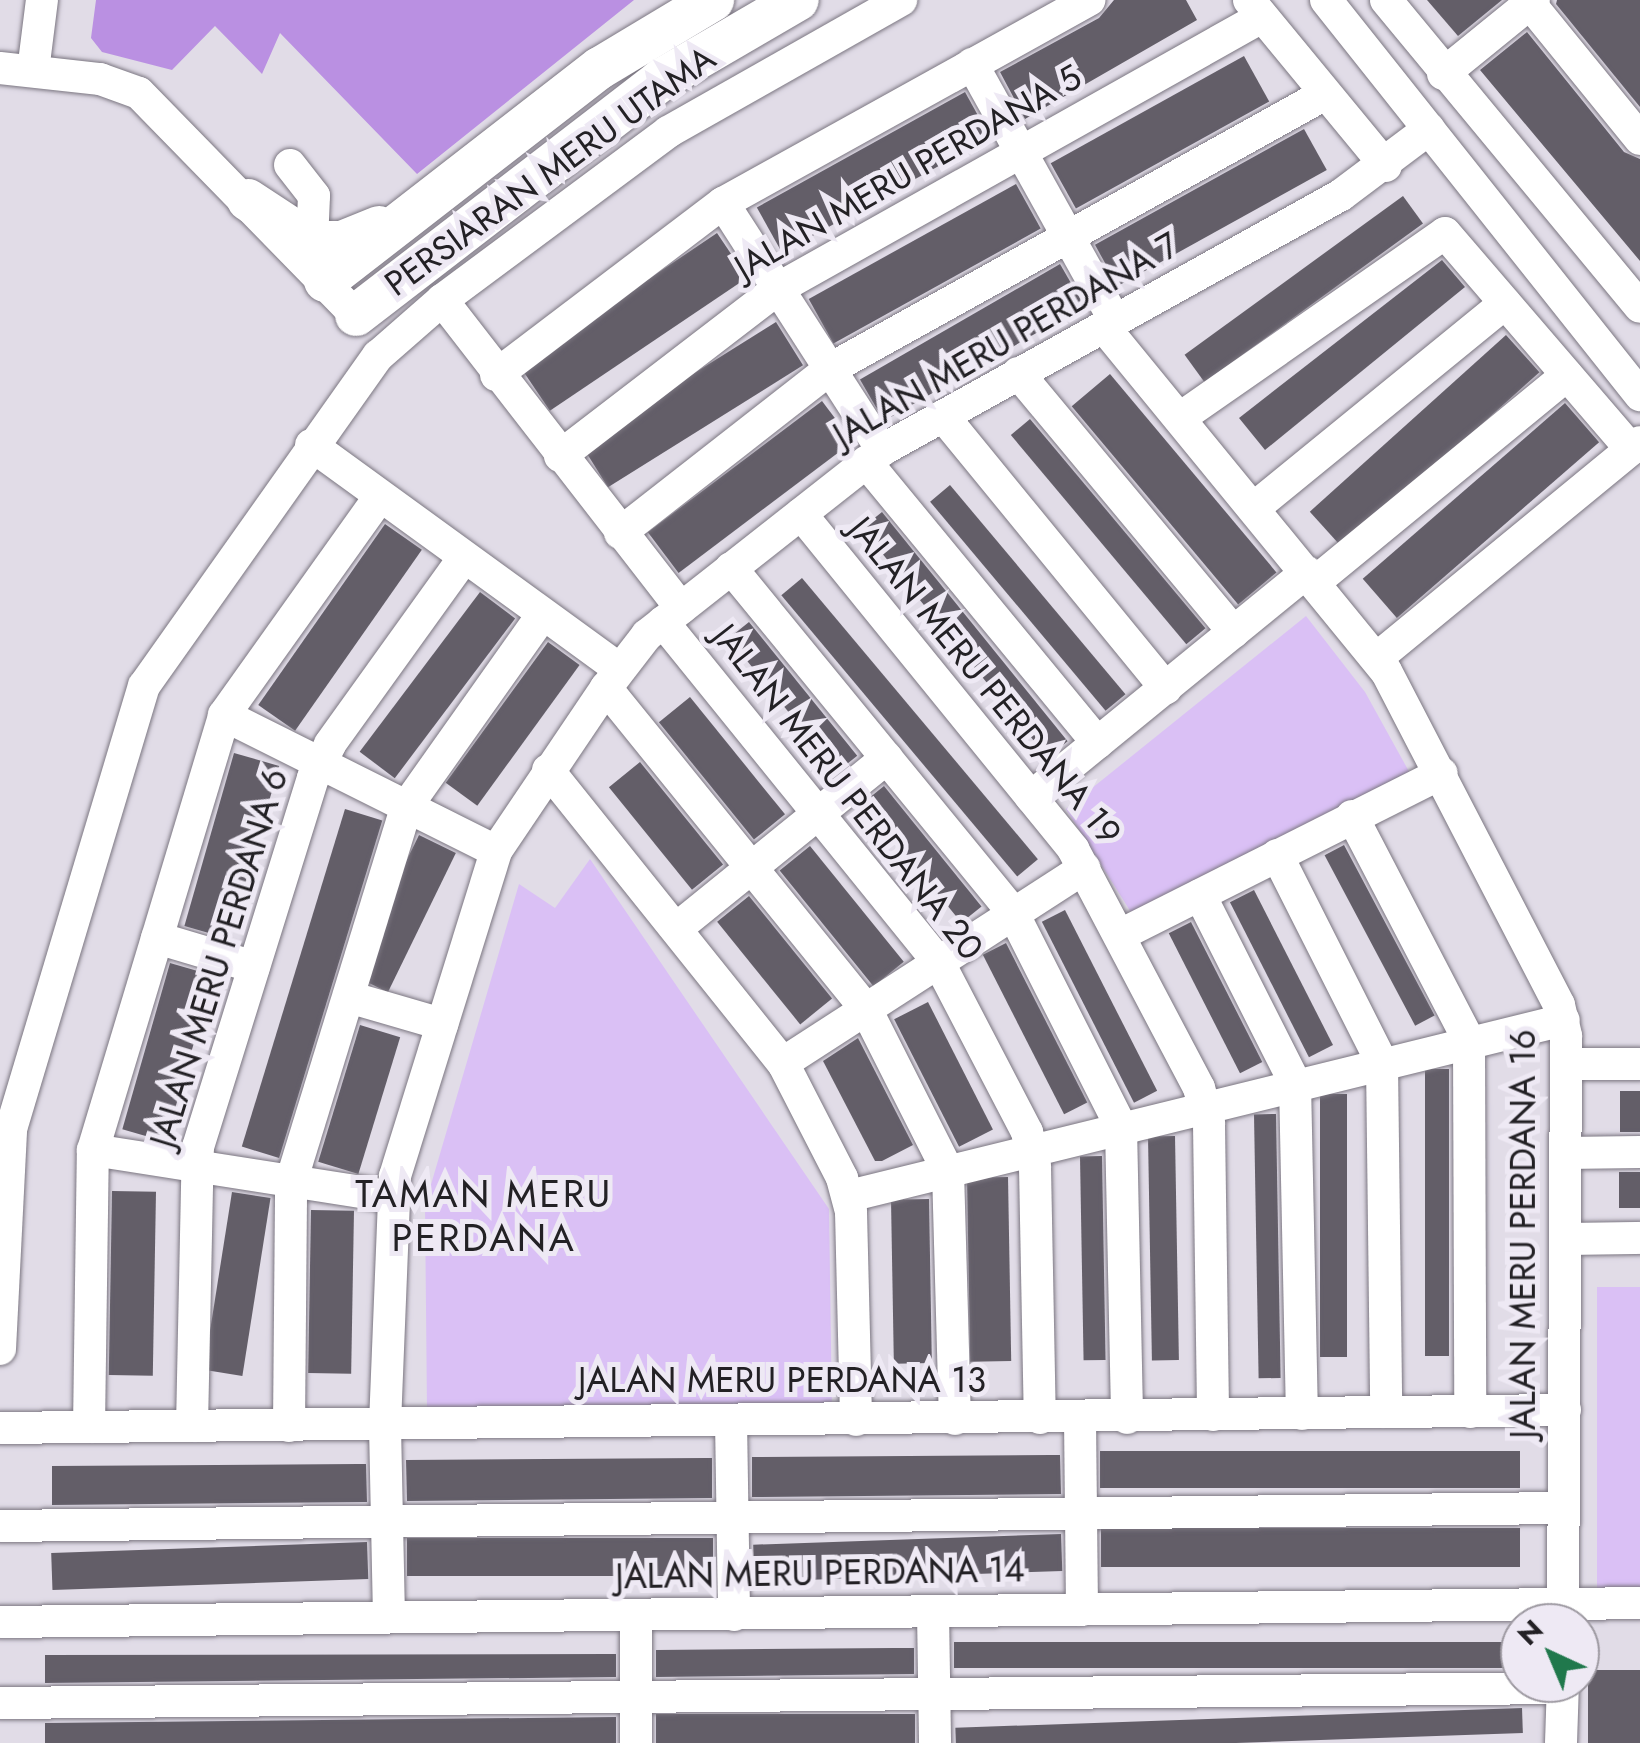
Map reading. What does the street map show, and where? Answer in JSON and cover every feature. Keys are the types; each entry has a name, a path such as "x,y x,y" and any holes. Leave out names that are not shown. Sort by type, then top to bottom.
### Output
{"main road":[{"name":"PERSIARAN MERU UTAMA","path":"318,262 416,210 600,68 713,0"},
{"name":"PERSIARAN MERU UTAMA","path":"356,315 662,79 777,5"},
{"path":"248,200 318,262"}],"street":[{"path":"33,72 42,0"},
{"path":"0,1349 11,1129 144,686 311,445 378,356 442,300 668,132 902,0"},
{"path":"496,375 723,203 1089,0"},
{"path":"1326,0 1640,396"},
{"path":"1386,0 1443,74 1636,294 1583,328"},
{"path":"1443,74 1530,1 1640,139"},
{"path":"1256,8 1386,166"},
{"name":"JALAN MERU PERDANA 5","path":"560,456 779,288 1022,150 1256,8"},
{"name":"JALAN MERU PERDANA 16","path":"972,64 1068,236 1109,324 1180,418 1377,658 1442,773 1564,1020 1563,1603"},
{"path":"0,68 100,79 139,93 248,200"},
{"path":"620,533 830,369 1325,94"},
{"name":"JALAN MERU PERDANA 7","path":"389,1616 385,1424 392,1197 496,851 548,770 613,678 672,615 874,456 1386,166 1429,129"},
{"path":"290,165 314,196 318,262 356,315"},
{"path":"723,203 830,369 874,456 1098,742"},
{"path":"1180,418 1445,233 1567,376 1636,445 1377,658"},
{"name":"JALAN MERU PERDANA 20","path":"442,300 620,533 672,615 819,812 938,961 1033,1151 1040,1418"},
{"path":"1254,508 1505,303"},
{"path":"1018,373 1234,632"},
{"path":"1031,796 1234,632 1311,577 1567,376"},
{"path":"942,416 1166,688"},
{"path":"311,445 378,498 543,614 613,678 752,867 866,1009 948,1171 955,1419"},
{"path":"89,1427 93,1150 224,716 378,498"},
{"name":"JALAN MERU PERDANA 19","path":"800,514 1031,796 1085,868 1206,1106 1213,1415"},
{"name":"JALAN MERU PERDANA 6","path":"192,1426 195,1166 254,967 321,761 463,559"},
{"path":"731,568 1013,913 1121,1127 1127,1418"},
{"path":"289,1426 291,1182 406,806 543,614"},
{"path":"224,716 496,851"},
{"path":"676,928 886,758"},
{"path":"548,770 783,1063 849,1196 856,1420"},
{"path":"1120,935 1442,773"},
{"path":"1352,816 1469,1041 1470,1412"},
{"path":"1277,856 1382,1063 1386,1412"},
{"path":"783,1063 1085,868"},
{"path":"1200,895 1295,1082 1302,1414"},
{"path":"157,938 254,967"},
{"path":"349,997 442,1024"},
{"path":"849,1196 1295,1082 1564,1020"},
{"path":"1566,1064 1640,1064"},
{"path":"93,1150 392,1197"},
{"path":"1565,1152 1640,1152"},
{"path":"1566,1239 1640,1238"},
{"name":"JALAN MERU PERDANA 13","path":"0,1428 1564,1410"},
{"path":"1080,1418 1082,1610"},
{"path":"730,1420 734,1615"},
{"path":"0,1526 1563,1508"},
{"name":"JALAN MERU PERDANA 14","path":"1600,1609 1640,1603"},
{"name":"JALAN MERU PERDANA 14","path":"0,1622 1082,1610 1500,1613"},
{"path":"933,1612 935,1743"},
{"path":"636,1616 636,1743"},
{"path":"0,1703 1500,1686"},
{"path":"1562,1741 1563,1703"}],"shaded area":[{"path":"96,0 634,0 417,174 280,33 262,74 215,26 172,70 102,52 91,38"},
{"path":"1306,616 1365,692 1417,786 1134,917 1066,809"},
{"path":"590,859 829,1209 832,1412 427,1411 425,1205 519,884 555,908"},
{"path":"1597,1287 1640,1287 1640,1594 1597,1594"}],"building":[{"path":"1114,0 1186,0 1197,20 1025,119 1000,72 1099,18"},
{"path":"1427,0 1502,0 1458,36"},
{"path":"1557,0 1640,0 1640,107 1556,4"},
{"path":"1527,32 1624,152 1640,159 1640,261 1480,70"},
{"path":"1244,56 1269,101 1076,209 1051,163"},
{"path":"965,92 990,137 782,253 757,207"},
{"path":"1304,129 1327,170 1118,286 1095,245"},
{"path":"1016,184 1041,229 833,344 809,299"},
{"path":"1403,196 1423,224 1205,382 1185,355"},
{"path":"717,233 747,278 550,411 520,366"},
{"path":"1442,260 1465,287 1265,450 1239,418"},
{"path":"1060,264 1084,306 884,421 860,380"},
{"path":"776,322 803,365 608,487 581,444"},
{"path":"1506,335 1539,372 1343,549 1310,512"},
{"path":"1110,374 1276,572 1238,605 1072,406"},
{"path":"822,401 853,442 679,573 648,532"},
{"path":"1565,403 1599,442 1397,618 1363,579"},
{"path":"1030,419 1205,628 1186,644 1011,435"},
{"path":"950,485 1125,694 1106,711 930,502"},
{"path":"882,512 1068,741 1047,758 862,528"},
{"path":"385,524 422,550 295,731 258,705"},
{"path":"802,578 1038,859 1017,876 781,595"},
{"path":"480,592 515,618 395,778 360,752"},
{"path":"749,622 857,756 837,772 729,638"},
{"path":"548,642 580,665 477,806 446,783"},
{"path":"690,697 785,814 754,840 659,722"},
{"path":"234,753 279,766 230,939 184,926"},
{"path":"640,762 723,865 692,890 609,787"},
{"path":"884,786 982,906 961,923 864,802"},
{"path":"345,809 382,820 279,1158 242,1147"},
{"path":"419,835 456,853 388,992 351,974"},
{"path":"1344,845 1435,1015 1415,1026 1325,855"},
{"path":"810,846 904,962 873,986 780,871"},
{"path":"1254,890 1333,1045 1309,1057 1230,902"},
{"path":"749,896 832,999 800,1024 717,922"},
{"path":"1065,910 1157,1091 1134,1103 1042,922"},
{"path":"1191,922 1262,1062 1240,1073 1169,933"},
{"path":"1006,943 1087,1102 1064,1114 983,955"},
{"path":"170,963 213,975 166,1142 122,1129"},
{"path":"928,1002 993,1129 959,1147 894,1019"},
{"path":"360,1025 400,1037 358,1174 318,1162"},
{"path":"858,1038 913,1145 882,1161 875,1161 823,1061"},
{"path":"1425,1069 1449,1069 1449,1356 1425,1356"},
{"path":"1620,1091 1640,1091 1640,1132 1620,1132"},
{"path":"1320,1094 1347,1094 1347,1357 1320,1357"},
{"path":"1254,1114 1276,1114 1281,1378 1259,1378"},
{"path":"1148,1136 1175,1136 1179,1360 1152,1360"},
{"path":"1080,1156 1102,1156 1106,1360 1084,1360"},
{"path":"1619,1172 1640,1172 1640,1208 1619,1208"},
{"path":"1008,1177 1011,1361 970,1362 967,1178"},
{"path":"112,1191 156,1192 153,1376 109,1375"},
{"path":"232,1192 271,1198 242,1376 204,1370"},
{"path":"929,1199 932,1363 894,1364 891,1200"},
{"path":"311,1210 354,1211 351,1374 308,1373"},
{"path":"1100,1451 1520,1451 1520,1488 1100,1488"},
{"path":"1060,1455 1061,1494 752,1497 752,1457"},
{"path":"712,1458 712,1498 407,1501 406,1460"},
{"path":"366,1464 367,1502 52,1505 52,1466"},
{"path":"1101,1528 1520,1528 1520,1567 1101,1567"},
{"path":"1061,1534 1062,1571 754,1582 753,1545"},
{"path":"407,1538 713,1538 713,1576 407,1576"},
{"path":"367,1542 368,1579 52,1590 51,1553"},
{"path":"954,1642 1500,1642 1500,1668 954,1668"},
{"path":"914,1648 914,1674 656,1677 656,1650"},
{"path":"616,1654 616,1677 45,1683 45,1655"},
{"path":"1600,1670 1640,1670 1640,1743 1588,1743 1588,1703 1600,1703"},
{"path":"1522,1708 1523,1733 1236,1743 956,1743 955,1728"},
{"path":"656,1714 915,1714 915,1743 656,1743"},
{"path":"616,1717 616,1743 45,1743 45,1723"}],"district":[{"name":"TAMAN MERU PERDANA","path":"484,1216"}]}
